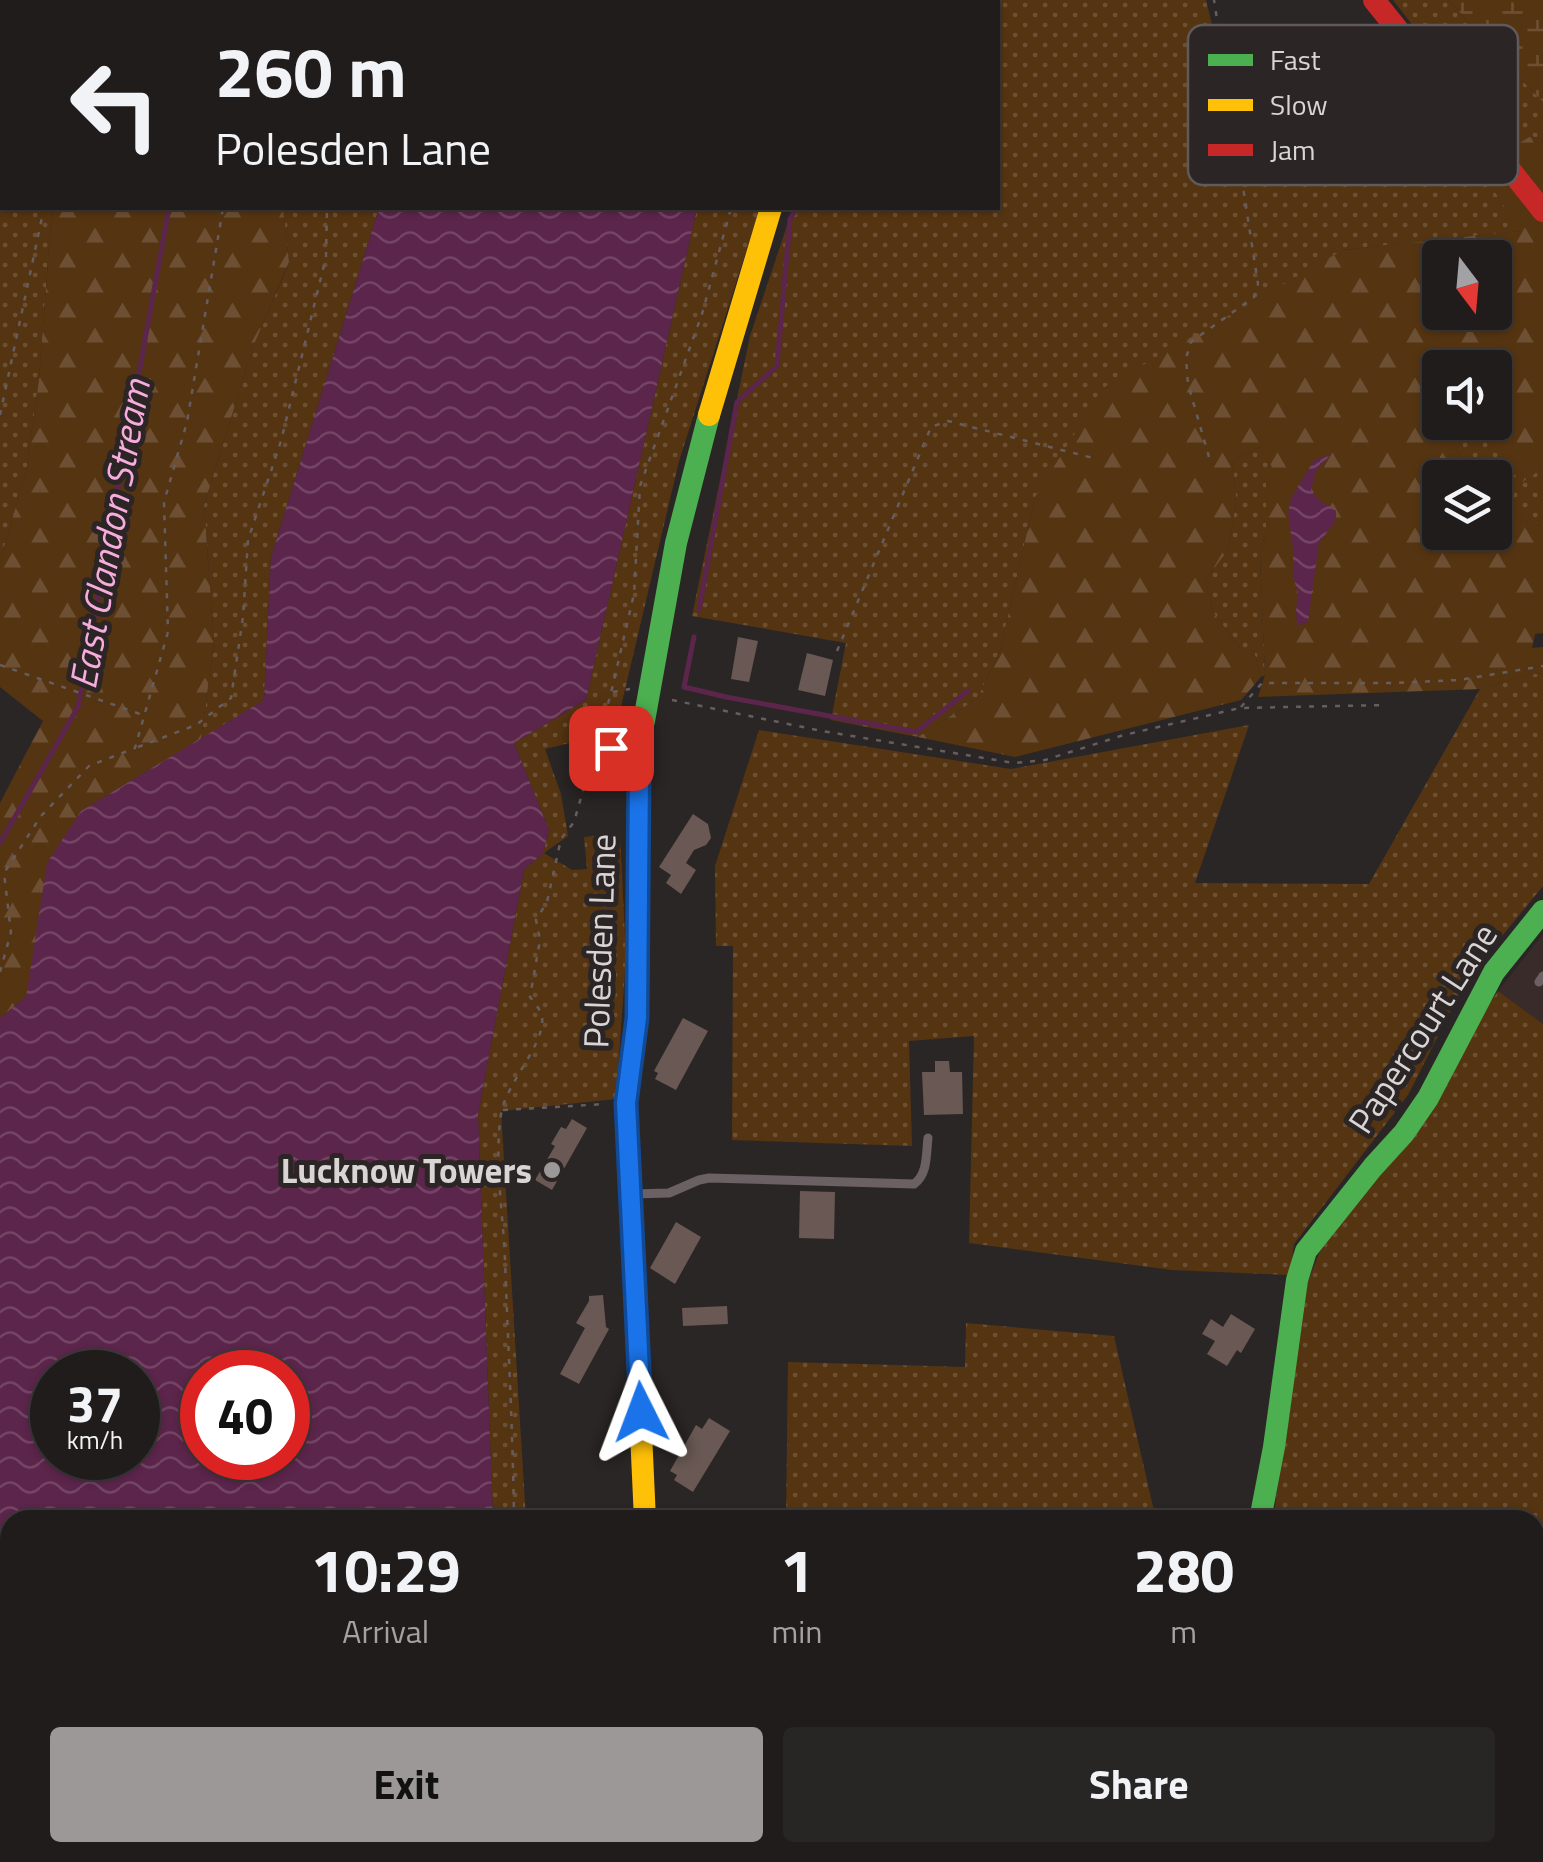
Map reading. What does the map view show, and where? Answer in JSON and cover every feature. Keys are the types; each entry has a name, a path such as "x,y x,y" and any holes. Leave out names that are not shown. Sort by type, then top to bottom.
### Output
{"street":[{"path":"1374,0 1394,25"},
{"path":"1518,180 1543,211"},
{"name":"Polesden Lane","path":"646,1510 626,1103 637,1018 639,768 636,754 620,744 637,732 644,721 681,524 710,411 770,210"},
{"name":"Papercourt Lane","path":"1262,1510 1297,1280 1306,1250 1404,1133 1428,1098 1494,972 1543,911"}],"lane":[{"path":"630,1194 669,1194 709,1178 914,1184 924,1172 928,1138"}],"path":[{"path":"1214,0 1218,25"},
{"path":"1209,457 1188,384 1186,358 1191,342 1254,297 1258,284 1243,185"},
{"path":"0,414 44,210"},
{"path":"135,748 168,632 164,502 187,422 223,210"},
{"path":"0,972 10,932 4,873 41,816 89,766 196,724 231,698 243,617 248,540 281,441 326,258 327,210"},
{"path":"514,1510 498,1164 501,1110 535,1046 542,1020 530,997 540,940 536,920 548,902 561,839 574,822 612,692 634,594 640,486 702,314 730,210"},
{"path":"837,651 931,427 948,421 1094,458"},
{"path":"0,664 144,716"},
{"path":"1240,708 1262,683 1459,680 1543,666"},
{"path":"650,684 673,701 1014,763 1046,760 1124,735 1240,708 1386,705"},
{"path":"501,1110 626,1103"}],"shaded area":[{"path":"1543,934 1543,1024 1498,991"}],"green space":[{"path":"1000,0 1206,0 1212,25 1188,25 1188,185 1491,185 1521,231 1343,250 1035,497 1000,651 977,699 918,737 831,720 846,643 692,616 750,336 792,210 1000,210"},
{"path":"1393,0 1449,0 1471,25 1412,25"},
{"path":"1449,0 1543,0 1543,102 1518,76 1518,25 1471,25"},
{"path":"1518,76 1543,102 1543,140 1531,136 1518,144"},
{"path":"1531,136 1543,140 1543,468 1521,483 1512,471 1512,460 1503,460 1488,440 1512,440 1512,350 1422,350 1422,440 1448,440 1464,460 1422,460 1422,550 1512,550 1512,509 1531,525 1543,526 1543,633 1535,634 1532,648 1543,647 1543,673 1480,689 1258,697 1265,675 1260,554 1266,532 1266,478 1272,467 1261,447 1233,461 1236,502 1228,550 1206,579 1213,612 1240,648 1253,648 1261,677 1241,700 1015,757 918,737 977,699 1000,651 1035,497 1103,388 1343,250 1422,242 1422,330 1512,330 1512,240 1436,240 1520,231 1491,185 1518,185 1518,144"},
{"path":"0,210 52,210 39,379 26,472 0,561"},
{"path":"52,210 283,210 289,262 253,347 204,505 214,642 201,739 81,811 26,997 0,1018 0,803 43,721 0,687 0,561 26,472 39,379"},
{"path":"283,210 378,210 271,557 264,700 201,739 214,642 204,505 253,347 289,263"},
{"path":"697,210 759,210 679,461 615,732 545,749 561,794 568,836 544,853 572,870 587,869 584,837 620,833 626,957 616,1099 501,1111 525,1510 493,1510 478,1114 524,870 543,853 549,830 514,743 586,700"},
{"path":"1448,440 1489,440 1504,460 1464,460"},
{"path":"1261,447 1273,467 1266,478 1266,532 1260,554 1265,675 1261,677 1253,648 1240,648 1213,612 1206,579 1228,550 1236,502 1233,461"},
{"path":"1543,468 1543,526 1531,525 1512,509 1512,470 1521,482"},
{"path":"1543,673 1543,886 1467,979 1408,1095 1294,1244 1290,1275 1172,1270 969,1243 974,1036 909,1041 912,1146 732,1140 733,946 716,946 715,866 759,730 1011,769 1249,725 1195,883 1369,884 1480,689"},
{"path":"1498,991 1543,1024 1543,1510 1274,1510 1306,1287 1319,1253"},
{"path":"966,1323 1114,1336 1154,1510 786,1510 788,1362 965,1367"}],"water":[{"path":"378,210 697,210 586,700 514,743 549,830 543,853 524,870 478,1114 493,1510 0,1510 0,1018 26,997 47,863 81,811 264,700 271,557"},
{"path":"1331,454 1316,471 1311,490 1321,502 1336,509 1336,520 1319,543 1308,622 1297,626 1298,593 1288,513 1291,498 1314,460"}],"building":[{"path":"738,637 758,641 749,682 731,679"},
{"path":"807,653 833,660 825,696 798,690"},
{"path":"693,814 708,824 711,838 694,850 686,863 696,870 681,894 666,883 671,875 659,867"},
{"path":"683,1018 708,1031 676,1090 655,1079 658,1073 654,1071"},
{"path":"935,1061 949,1061 950,1072 962,1072 963,1114 924,1115 922,1072 935,1072"},
{"path":"572,1119 587,1128 552,1190 535,1180 561,1127 566,1129"},
{"path":"800,1191 835,1192 834,1239 799,1238"},
{"path":"676,1222 701,1237 675,1284 650,1268"},
{"path":"603,1295 609,1329 579,1384 560,1374 585,1328 576,1323 589,1296"},
{"path":"727,1306 728,1324 683,1326 682,1308"},
{"path":"1231,1314 1255,1329 1241,1353 1237,1350 1227,1366 1207,1354 1215,1341 1202,1334 1211,1319 1223,1327"},
{"path":"709,1418 730,1431 693,1492 674,1480 677,1475 670,1471 696,1425 702,1429"}],"waterway":[{"name":"East Clandon Stream","path":"0,843 78,707 169,210"},
{"path":"699,610 737,402 777,366 790,219 796,210"},
{"path":"694,637 684,687 726,697 916,732 968,691"}],"traffic: fast":[{"path":"627,1125 626,1103 637,1017 639,768 628,739 644,721 676,543 709,415"},
{"path":"1262,1510 1297,1280 1306,1251 1404,1133 1428,1098 1494,972 1543,911"}],"traffic: slow":[{"path":"709,415 770,210"},
{"path":"627,1125 645,1510"}],"traffic: jam":[{"path":"1374,0 1394,25"},
{"path":"1518,180 1543,211"}],"place":[{"name":"Lucknow Towers","path":"552,1170"}],"route":[{"path":"611,748 628,739 639,768 637,1018 626,1103 641,1412"}]}
